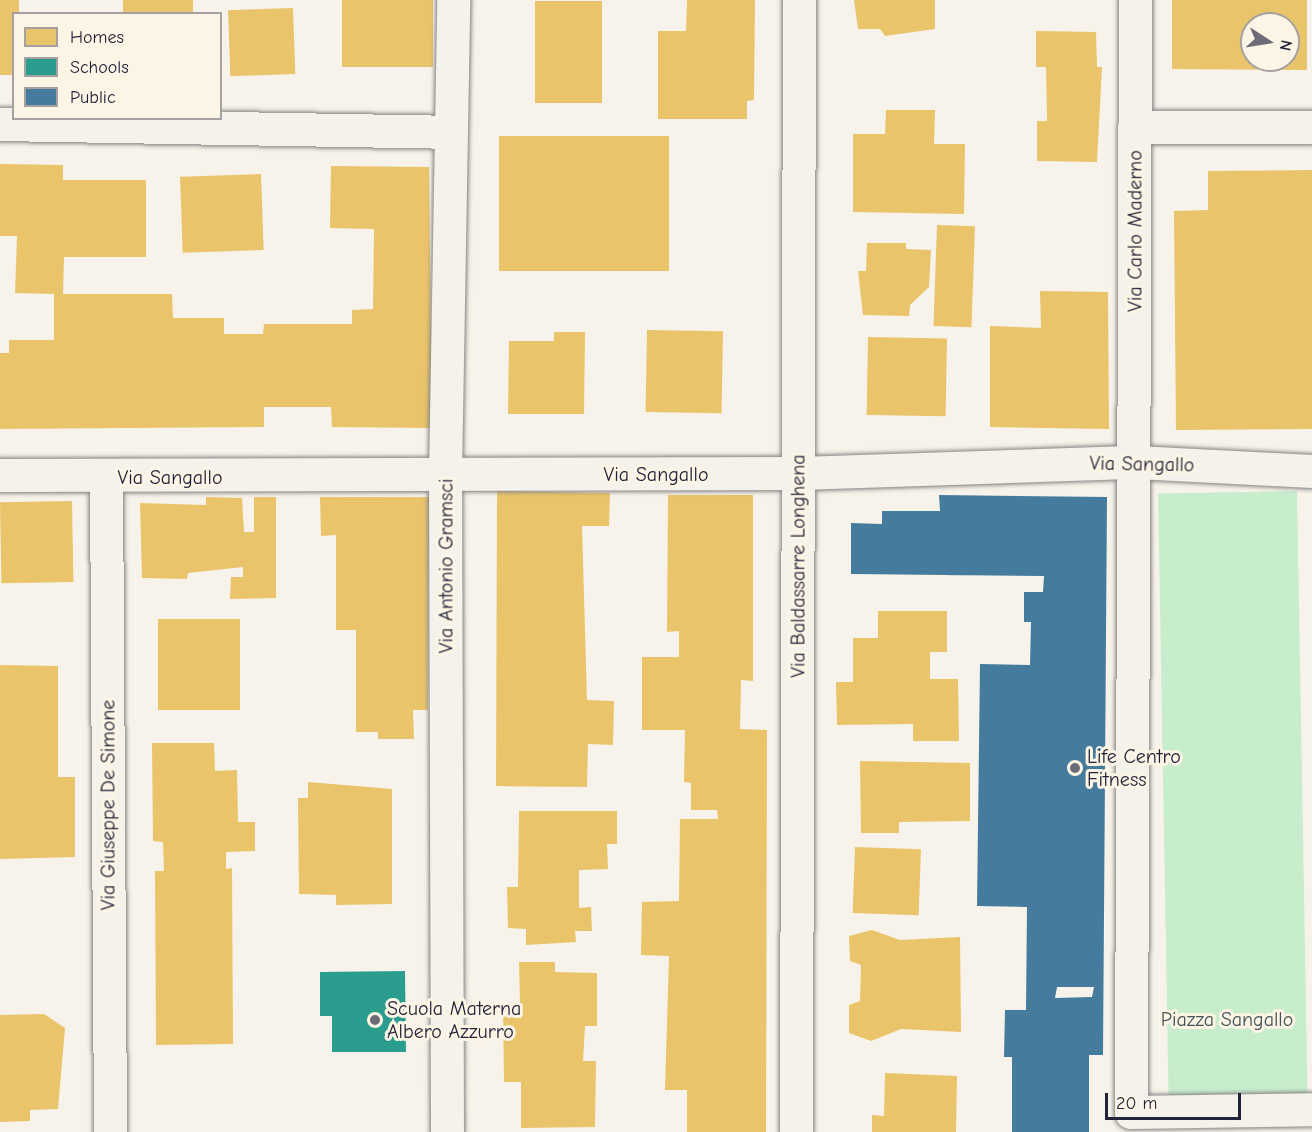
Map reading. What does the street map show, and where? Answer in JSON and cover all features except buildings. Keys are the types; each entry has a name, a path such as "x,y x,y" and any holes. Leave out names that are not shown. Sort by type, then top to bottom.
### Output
{"street":[{"name":"Via Antonio Gramsci","path":"447,1132 445,474 453,0"},
{"name":"Via Baldassarre Longhena","path":"796,1132 799,0"},
{"name":"Via Carlo Maderno","path":"1135,0 1136,462"},
{"path":"0,124 450,132"},
{"path":"1134,127 1312,127"},
{"path":"1136,462 1131,1112 1312,1109"},
{"name":"Via Sangallo","path":"0,476 106,478 799,473 1136,462 1312,471"},
{"name":"Via Giuseppe De Simone","path":"106,478 110,1132"}],"green space":[{"name":"Piazza Sangallo","path":"1297,491 1308,1093 1169,1095 1158,493"}],"place":[{"name":"Life Centro Fitness","path":"1075,768"},
{"name":"Scuola Materna Albero Azzurro","path":"375,1020"}]}
